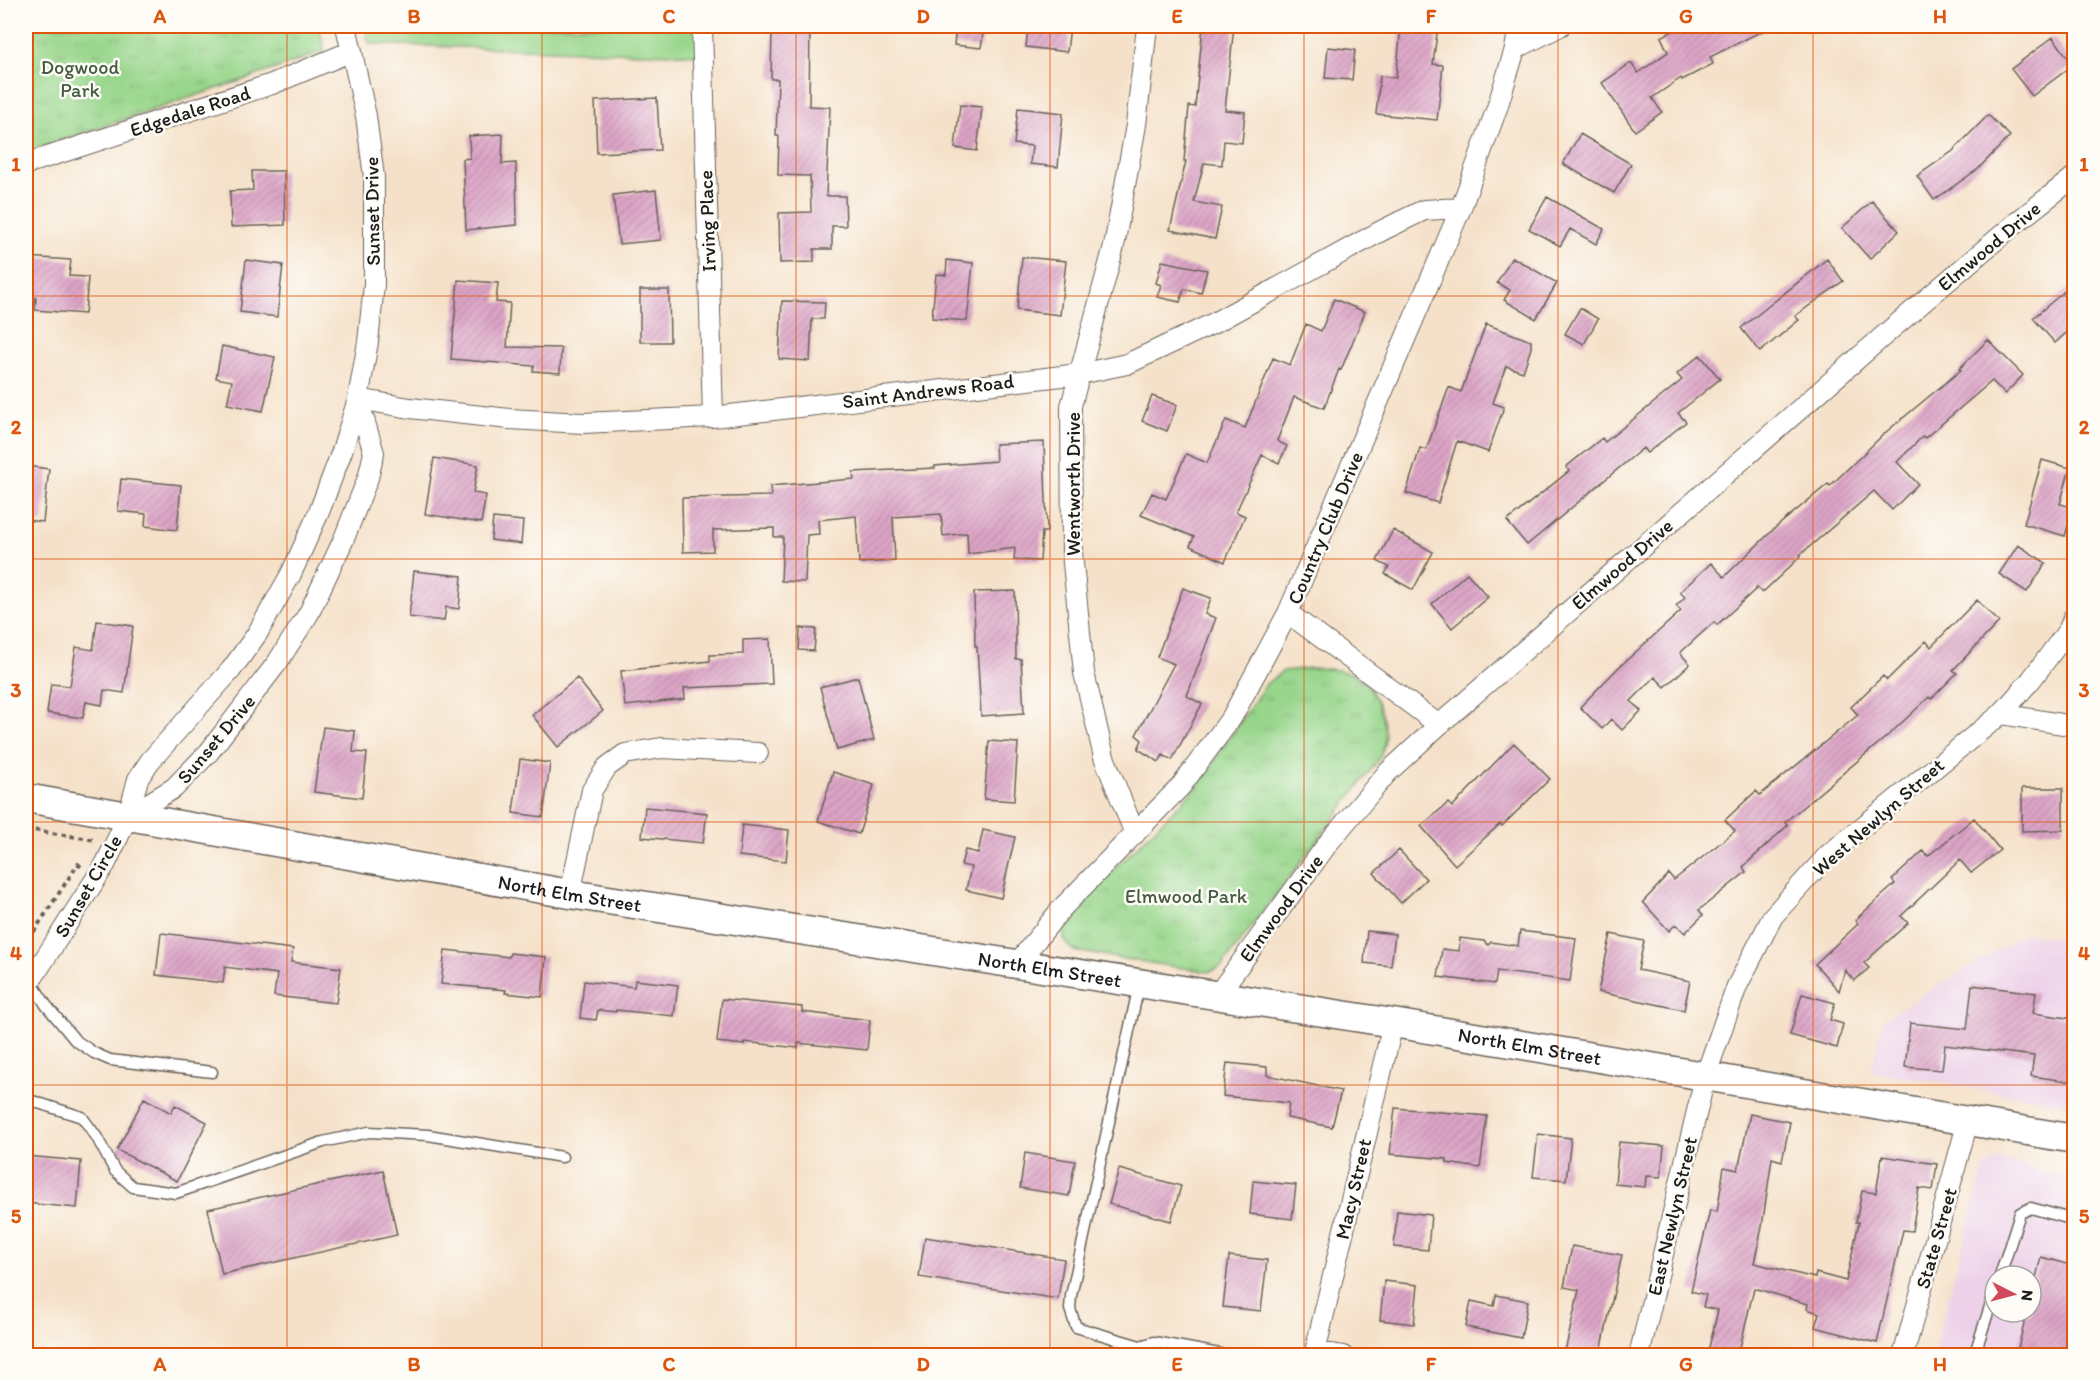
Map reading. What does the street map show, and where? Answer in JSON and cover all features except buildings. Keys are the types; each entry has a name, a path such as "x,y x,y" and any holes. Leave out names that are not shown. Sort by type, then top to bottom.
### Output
{"main road":[{"name":"North Elm Street","path":"26,798 570,894 1393,1023 2074,1139"}],"street":[{"name":"Sunset Drive","path":"128,816 138,779 150,761 231,670 257,634 291,574 323,502 358,399 368,342 374,285 374,177 366,116 346,26"},
{"name":"Irving Place","path":"702,26 713,417"},
{"name":"Wentworth Drive","path":"1135,834 1104,758 1084,673 1072,553 1071,406 1114,246 1136,125 1147,26"},
{"name":"Country Club Drive","path":"1016,965 1062,908 1181,786 1232,717 1288,612 1461,208 1497,108 1515,49 1519,26"},
{"path":"1515,49 1560,26"},
{"name":"Edgedale Road","path":"26,164 272,84 352,51"},
{"name":"Elmwood Drive","path":"1216,997 1329,842 1387,773 1889,331 2017,222 2074,177"},
{"name":"Saint Andrews Road","path":"358,399 410,408 509,419 572,423 713,417 1079,374 1126,364 1212,324 1383,230 1424,210 1461,208"},
{"name":"Sunset Drive","path":"128,816 174,788 209,752 278,663 309,613 344,541 368,478 374,453 358,399"},
{"path":"1288,612 1439,725"},
{"name":"West Newlyn Street","path":"1706,1077 1737,986 1773,916 1828,855 2001,714 2031,680 2068,629 2074,616"},
{"path":"2001,714 2074,726"},
{"path":"570,894 592,790 607,767 625,754 661,748 758,753"},
{"name":"Sunset Circle","path":"28,982 106,863 128,816"},
{"name":"Macy Street","path":"1315,1353 1393,1023"},
{"name":"East Newlyn Street","path":"1639,1356 1706,1077"},
{"name":"State Street","path":"1903,1356 1968,1121"},
{"path":"1315,1353 1343,1356"}],"lane":[{"path":"28,982 75,1040 94,1053 110,1060 212,1071"},
{"path":"1139,985 1070,1309 1076,1327 1139,1351 1154,1342 1230,1356"},
{"path":"26,1099 82,1117 96,1136 115,1171 133,1187 176,1193 323,1142 369,1132 428,1135 562,1157"},
{"path":"2004,1264 2020,1213 2031,1208 2074,1220"},
{"path":"1974,1356 1984,1324"}],"path":[{"path":"26,829 115,843"}],"shaded area":[{"path":"2026,933 2074,940 2074,1105 1871,1071 1883,1019"},
{"path":"2002,1159 2074,1181 2074,1355 1932,1356 1984,1168 1993,1161"}],"green space":[{"name":"Dogwood Park","path":"26,26 319,26 325,51 26,152"},
{"path":"365,26 700,26 703,55 369,44"},
{"name":"Elmwood Park","path":"1312,668 1347,672 1364,682 1375,698 1382,718 1385,737 1383,749 1379,759 1221,967 1209,972 1074,951 1064,934 1064,925 1068,915 1195,789 1266,684 1283,671"}]}
